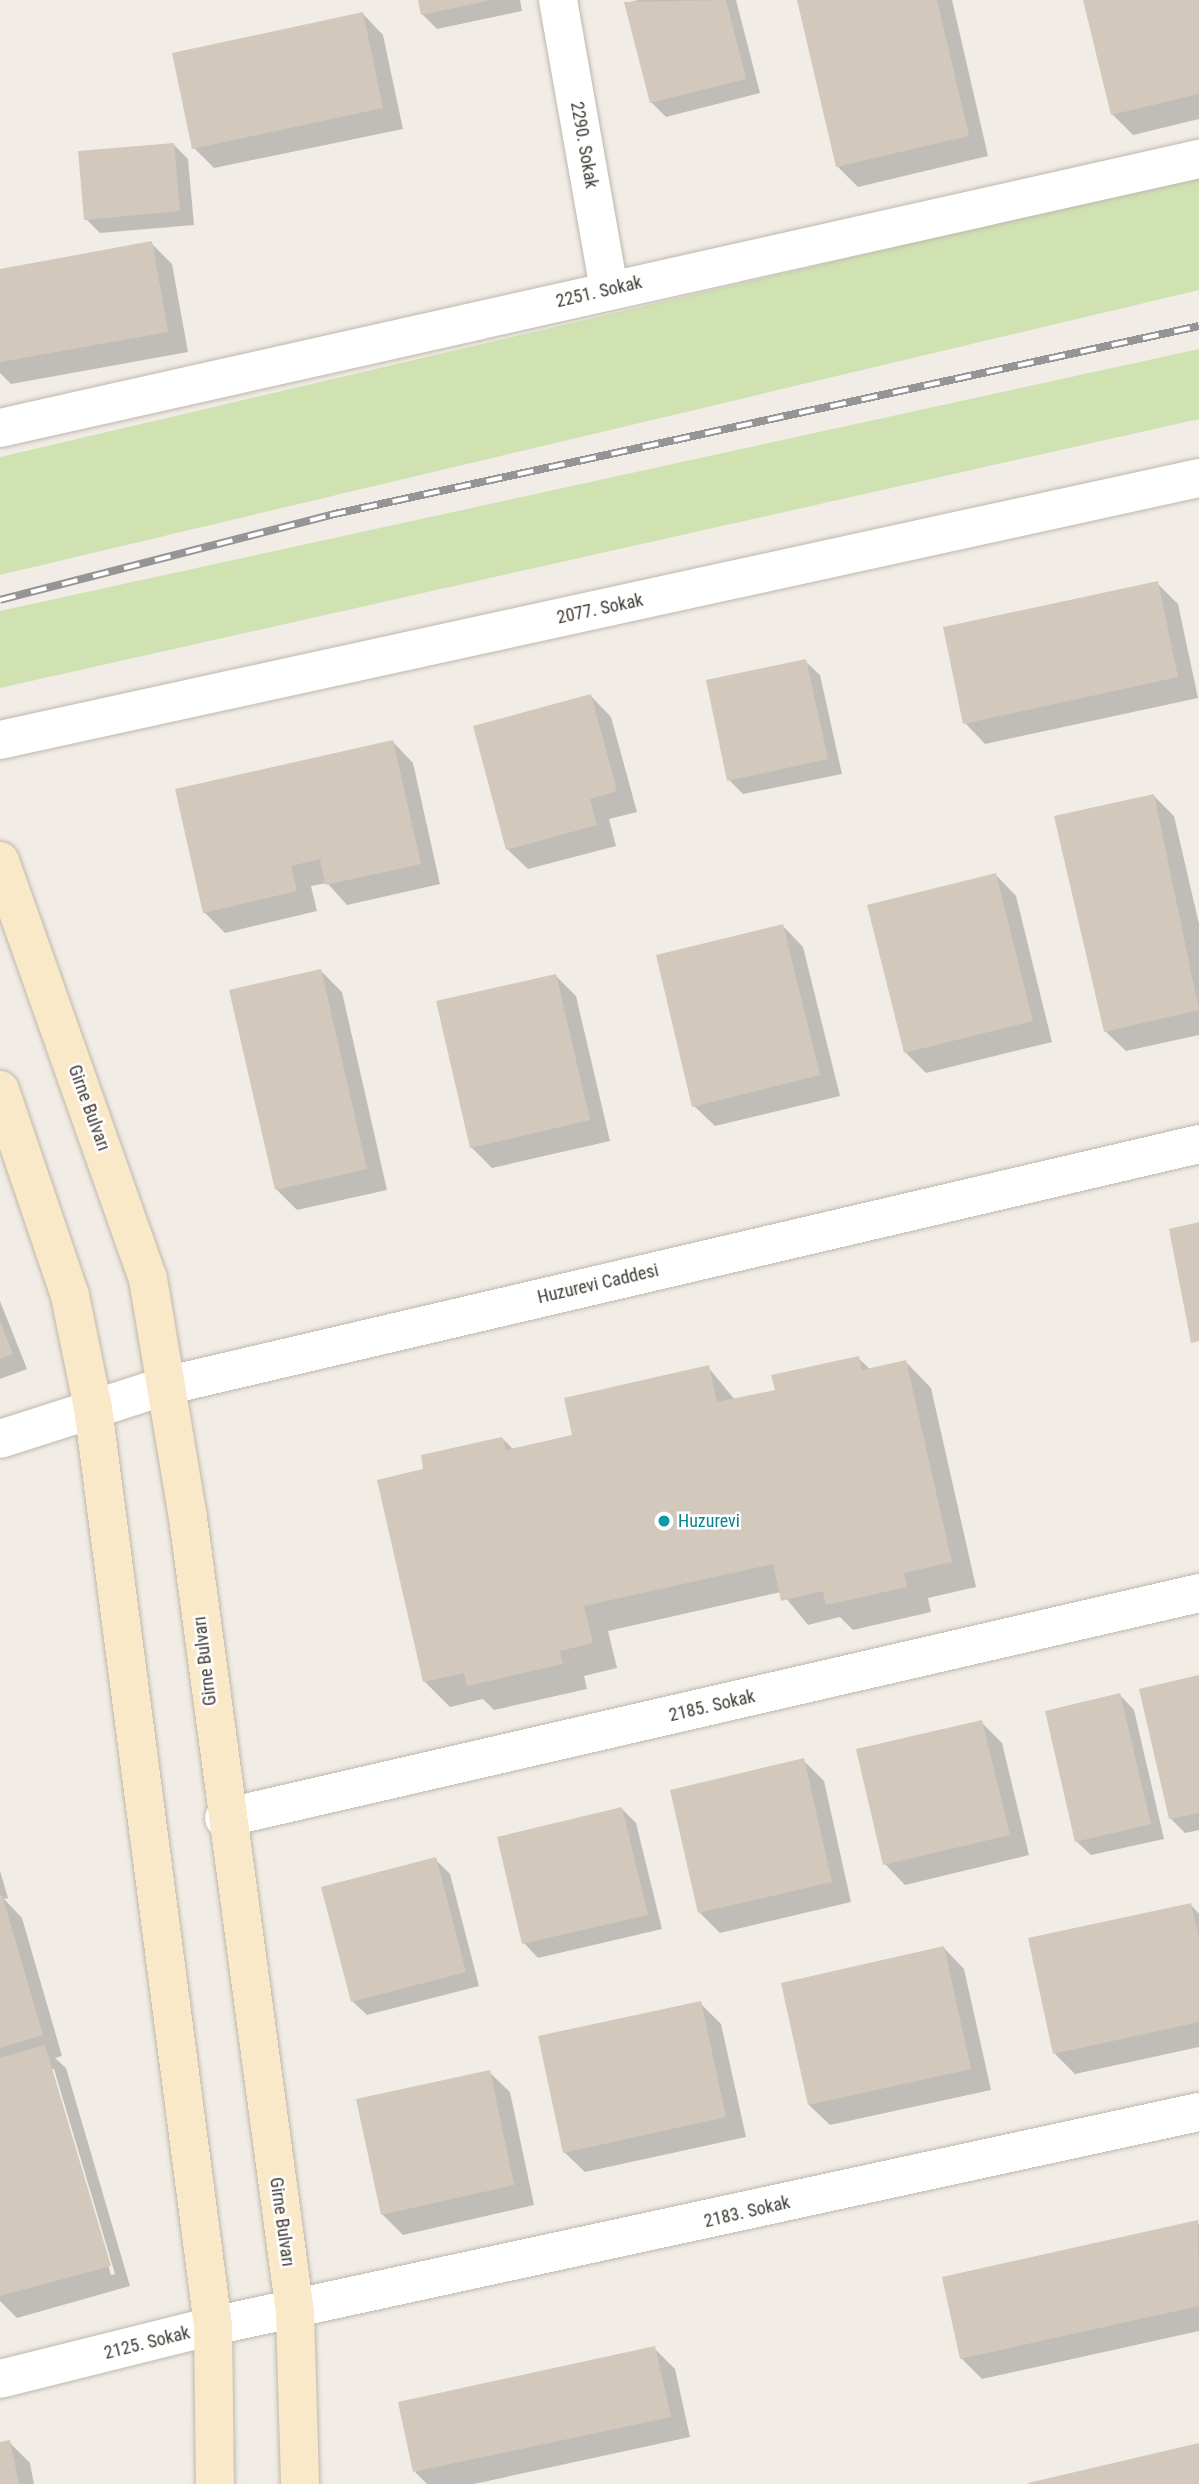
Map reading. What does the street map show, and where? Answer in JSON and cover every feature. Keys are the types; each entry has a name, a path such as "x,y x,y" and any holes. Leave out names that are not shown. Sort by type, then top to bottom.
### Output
{"main road":[{"name":"Girne Bulvarı","path":"0,861 148,1279 295,2313 300,2484"},
{"path":"0,1090 70,1296 93,1408 213,2326 215,2484"}],"street":[{"name":"2290. Sokak","path":"558,0 609,289"},
{"name":"2251. Sokak","path":"0,428 609,289 1199,159"},
{"name":"2077. Sokak","path":"0,740 1199,478"},
{"name":"Huzurevi Caddesi","path":"0,1439 165,1386 1199,1143"},
{"name":"2185. Sokak","path":"224,1818 1199,1593"},
{"name":"2183. Sokak","path":"295,2313 1199,2112"},
{"name":"2125. Sokak","path":"0,2379 213,2326 295,2313"}],"green space":[{"path":"1199,176 1199,290 0,575 0,457"},
{"path":"1199,349 1199,419 0,688 0,611"}],"building":[{"path":"418,0 487,0 487,1 421,15"},
{"path":"726,0 746,79 650,103 624,2"},
{"path":"797,0 937,0 969,136 836,167"},
{"path":"1083,0 1199,0 1199,94 1111,115"},
{"path":"363,12 383,108 192,149 172,53"},
{"path":"174,143 180,211 84,220 78,151"},
{"path":"152,241 168,332 0,362 0,269"},
{"path":"1158,581 1178,677 963,724 943,627"},
{"path":"806,659 828,759 727,781 706,680"},
{"path":"591,694 617,791 590,799 597,825 506,850 473,726"},
{"path":"393,740 421,864 325,885 320,859 291,866 297,891 203,913 175,789"},
{"path":"1154,794 1199,1010 1104,1032 1054,816"},
{"path":"996,873 1033,1021 904,1053 867,905"},
{"path":"783,924 820,1075 692,1107 656,955"},
{"path":"321,969 367,1169 275,1190 229,990"},
{"path":"556,974 590,1120 470,1148 436,1001"},
{"path":"1199,1222 1199,1341 1191,1343 1169,1229"},
{"path":"0,1321 13,1354 0,1359"},
{"name":"Huzurevi","path":"859,1356 862,1370 906,1360 952,1562 904,1573 907,1587 826,1605 823,1591 781,1601 773,1564 584,1606 593,1643 560,1651 563,1664 467,1686 464,1673 423,1682 377,1480 423,1469 421,1455 502,1437 506,1450 572,1435 564,1398 709,1365 717,1402 775,1390 771,1375"},
{"path":"1199,1675 1199,1813 1169,1819 1139,1689"},
{"path":"1120,1693 1151,1824 1075,1842 1045,1711"},
{"path":"982,1720 1010,1835 883,1865 856,1749"},
{"path":"804,1758 832,1882 698,1913 670,1790"},
{"path":"622,1807 648,1915 522,1944 497,1837"},
{"path":"436,1857 466,1972 351,2002 321,1887"},
{"path":"2,1895 43,2035 0,2048 0,1896"},
{"path":"1191,1903 1199,1939 1199,2022 1053,2054 1028,1938"},
{"path":"944,1946 971,2069 808,2105 781,1983"},
{"path":"701,2001 726,2117 563,2153 538,2036"},
{"path":"45,2045 111,2266 0,2296 0,2058"},
{"path":"490,2070 514,2185 381,2215 356,2099"},
{"path":"1198,2220 1199,2306 960,2359 942,2277"},
{"path":"655,2346 671,2417 413,2472 398,2402"},
{"path":"10,2440 19,2484 0,2484 0,2442"},
{"path":"1199,2443 1199,2484 1028,2484 1028,2483"}],"railway":[{"path":"0,600 330,515 1199,326"}],"place":[{"name":"Huzurevi","path":"664,1521"}]}
